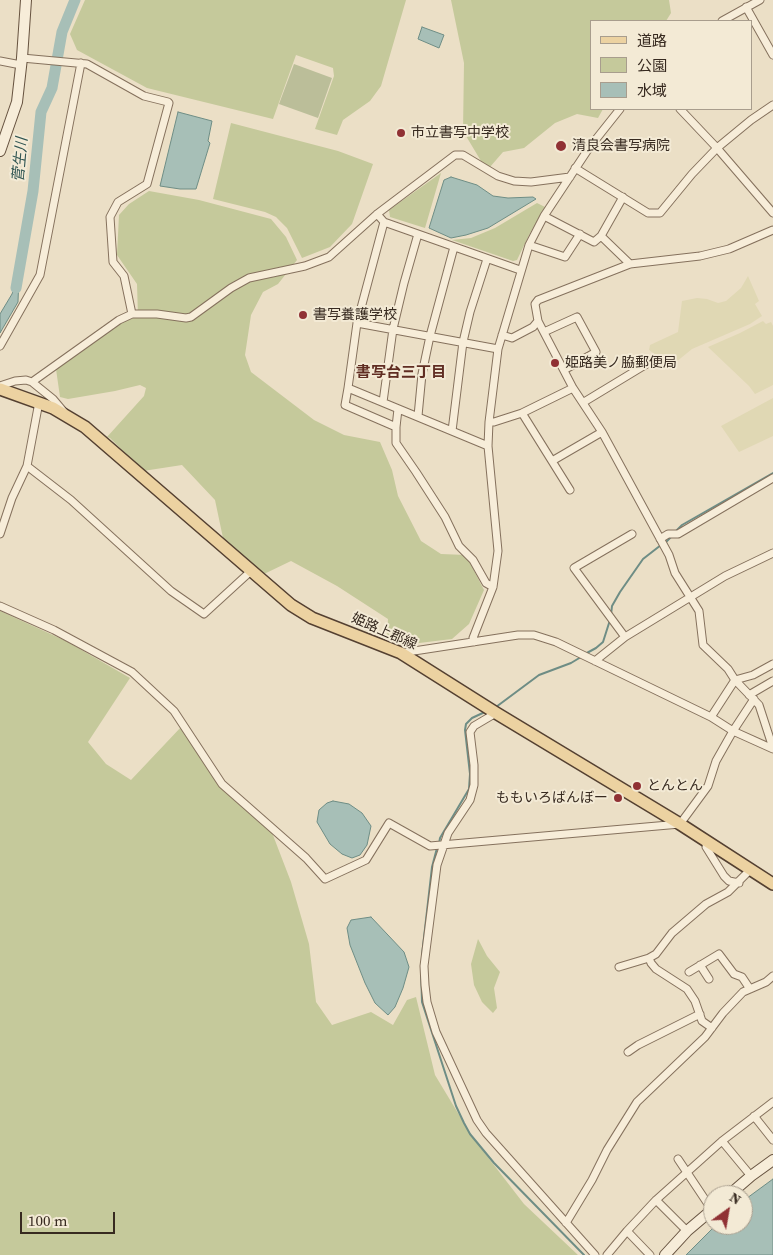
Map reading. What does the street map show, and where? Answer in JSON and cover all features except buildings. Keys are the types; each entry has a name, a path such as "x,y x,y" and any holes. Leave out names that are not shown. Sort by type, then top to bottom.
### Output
{"main road":[{"path":"0,151 17,102 25,61 26,0"},
{"name":"姫路上郡線","path":"0,387 39,402 68,416 115,452 291,605 312,618 401,653 680,824 773,884"},
{"path":"741,1185 773,1160"},
{"path":"666,1255 703,1219"}],"street":[{"path":"724,20 760,0"},
{"path":"746,7 773,55"},
{"path":"0,61 79,63 93,66 144,96 169,103 147,184 118,202 110,216 113,262 124,276 132,314"},
{"path":"0,346 40,275 79,63"},
{"path":"575,168 648,213 660,214 692,174 717,148 751,120 773,105"},
{"path":"474,642 473,638 493,587 498,551 488,446 488,422 498,349 529,245 544,216 575,168 619,110"},
{"path":"681,110 717,148 773,213"},
{"path":"32,382 119,320 132,314 157,314 186,318 249,278 305,266 329,257 377,214 455,155 463,154 498,176 514,181 530,182 570,176"},
{"path":"544,216 594,242 601,236 622,197"},
{"path":"377,214 384,222 520,270"},
{"path":"384,222 357,323 344,405 396,427"},
{"path":"773,230 729,249 710,254 630,264 538,300 535,304 538,321 573,388 602,432 669,554 675,573 699,611 703,645 728,669 735,680 759,705 773,749"},
{"path":"383,402 393,329 418,234"},
{"path":"529,245 565,257 580,234"},
{"path":"601,236 630,264"},
{"path":"418,416 422,374 430,336 454,247"},
{"path":"452,432 463,342 470,312 487,259"},
{"path":"544,332 577,318 596,352 564,370"},
{"path":"502,335 512,338 533,327 538,321"},
{"path":"357,323 498,349"},
{"path":"584,402 656,359"},
{"path":"0,387 15,381 26,380 32,382 53,399 68,416"},
{"path":"348,388 488,446"},
{"path":"488,422 494,422 522,413 573,388"},
{"path":"0,534 12,498 27,466 39,402"},
{"path":"398,409 396,443 440,510 460,546 473,560 486,583 493,587"},
{"path":"522,413 570,490"},
{"path":"552,461 602,432"},
{"path":"27,466 72,500 171,591 204,614 251,572"},
{"path":"660,538 668,534 678,534 773,478"},
{"path":"625,637 574,568 632,534"},
{"path":"595,661 625,637 692,598 725,576 773,553"},
{"path":"0,606 54,630 132,672 174,711 222,784 306,858 325,879 366,860 389,823 430,846 680,824 708,786 716,761 752,697 773,681"},
{"path":"401,653 518,634 534,634 556,642 773,749"},
{"path":"711,717 735,680 753,675 773,664"},
{"path":"496,712 474,726 470,732 474,765 474,785 470,800 448,833 437,865 424,966 426,994 436,1032 476,1120 486,1134 596,1255"},
{"path":"706,842 706,847 724,876 729,881 739,882"},
{"path":"619,967 656,954 677,928 706,904 728,892 750,870"},
{"path":"689,972 719,954 734,974 742,977 750,989"},
{"path":"649,958 656,969 687,988 702,1021 712,1028"},
{"path":"700,965 709,979"},
{"path":"566,1223 592,1180 607,1150 637,1102 706,1037 723,1013 743,992 773,976"},
{"path":"628,1052 636,1042 700,1014"},
{"path":"607,1255 626,1231 656,1200 722,1140 773,1102"},
{"path":"754,1116 773,1140"},
{"path":"722,1140 751,1176"},
{"path":"678,1159 703,1195"},
{"path":"656,1200 688,1232"},
{"path":"626,1231 650,1255"}],"shaded area":[{"path":"748,276 759,301 755,304 762,316 750,324 692,349 676,362 668,363 649,350 650,345 678,332 682,301 697,298 718,303 726,301 741,288"},
{"path":"763,321 766,324 771,322 773,326 773,385 755,394 708,347"},
{"path":"773,398 773,436 739,452 721,426"}],"green space":[{"path":"85,0 406,0 381,86 370,101 343,120 337,135 315,129 334,76 333,68 296,55 273,119 147,88 77,50 70,34"},
{"path":"451,0 669,0 671,13 667,20 590,20 590,110 602,110 598,118 577,114 555,123 524,148 503,152 490,167 481,161 463,131 464,63"},
{"path":"294,64 332,78 318,118 279,104"},
{"path":"231,123 338,151 373,164 352,224 330,247 302,258 287,228 276,217 265,212 213,199"},
{"path":"441,173 425,228 390,217 389,210"},
{"path":"149,191 199,200 271,219 286,237 297,260 278,284 263,292 251,315 245,355 251,372 314,420 344,435 380,442 392,470 398,496 421,541 441,554 466,555 484,590 469,624 452,639 411,644 387,639 388,619 337,586 291,561 264,574 223,538 215,500 182,465 143,471 107,437 144,396 146,388 140,385 68,399 60,397 56,369 123,322 138,316 137,284 117,255 119,215 129,204"},
{"path":"537,203 545,207 517,260 513,261 452,240 471,238 495,228"},
{"path":"0,611 66,641 130,678 88,742 106,764 131,780 182,726 226,788 266,817 291,882 309,944 316,1002 332,1025 371,1012 393,1025 407,1000 416,997 435,1075 473,1138 524,1204 578,1255 0,1255"},
{"path":"478,939 487,956 500,972 494,988 497,1008 493,1013 482,1002 474,985 471,964"}],"water":[{"path":"422,27 444,35 439,48 418,39"},
{"path":"178,112 212,121 208,141 210,143 196,189 160,186"},
{"path":"451,177 477,185 493,196 508,198 533,197 536,199 488,228 451,238 429,228 444,180"},
{"path":"19,274 18,302 0,333 0,314 12,294"},
{"path":"333,801 349,804 362,813 371,826 367,845 360,855 352,858 342,854 330,844 317,822 319,810 327,803"},
{"path":"371,917 404,952 409,967 395,1007 388,1015 375,1003 365,983 350,945 347,928 351,920"},
{"path":"773,1179 773,1255 686,1255 706,1235 753,1235 753,1194"}],"waterway":[{"name":"菅生川","path":"16,288 33,191 41,112 52,88 62,32 75,0"},
{"path":"675,532 682,525 773,473"},
{"path":"665,543 672,536"},
{"path":"611,615 612,606 643,559 661,545"},
{"path":"585,654 603,642 610,620"},
{"path":"496,707 539,675 571,663 581,657"},
{"path":"439,844 440,838 469,789 470,774 466,724 472,718 487,711"},
{"path":"422,955 432,867 437,848"},
{"path":"421,967 422,1002 456,1106 470,1134 494,1163 584,1255"}],"place":[{"name":"市立書写中学校","path":"401,133"},
{"name":"清良会書写病院","path":"561,146"},
{"name":"書写養護学校","path":"303,315"},
{"name":"姫路美ノ脇郵便局","path":"555,363"},
{"name":"とんとん","path":"637,786"},
{"name":"ももいろばんぼー","path":"618,798"}],"district":[{"name":"書写台三丁目","path":"401,373"}]}
